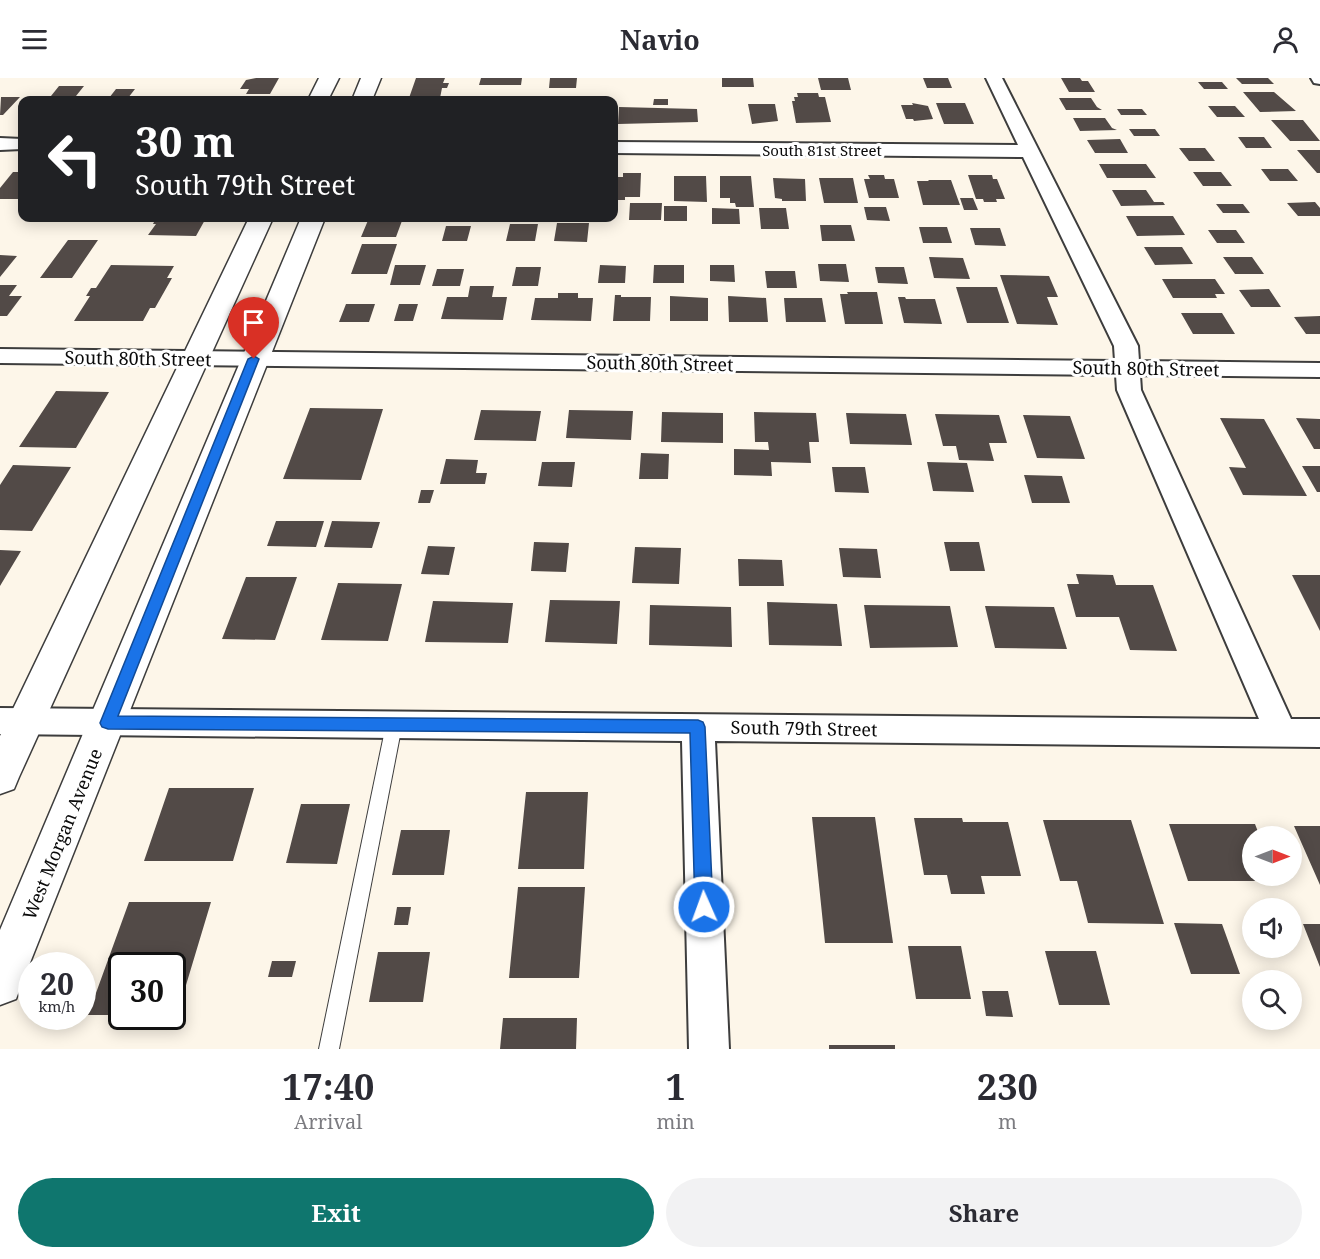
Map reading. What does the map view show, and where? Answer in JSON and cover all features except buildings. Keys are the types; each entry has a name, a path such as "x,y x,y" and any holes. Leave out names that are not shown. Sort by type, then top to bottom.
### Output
{"street":[{"path":"320,96 329,78"},
{"path":"364,96 372,78"},
{"path":"994,78 1126,346 1129,390 1281,732"},
{"path":"0,144 18,144"},
{"name":"South 81st Street","path":"618,148 1030,151"},
{"path":"0,777 13,721 196,359 259,222"},
{"name":"West Morgan Avenue","path":"0,983 311,222"},
{"name":"South 80th Street","path":"0,356 1320,370"},
{"name":"South 79th Street","path":"13,721 1320,733"},
{"path":"698,727 709,1049"}],"lane":[{"path":"329,1049 394,725"}],"route":[{"path":"254,359 108,723 698,727 704,907"}]}
